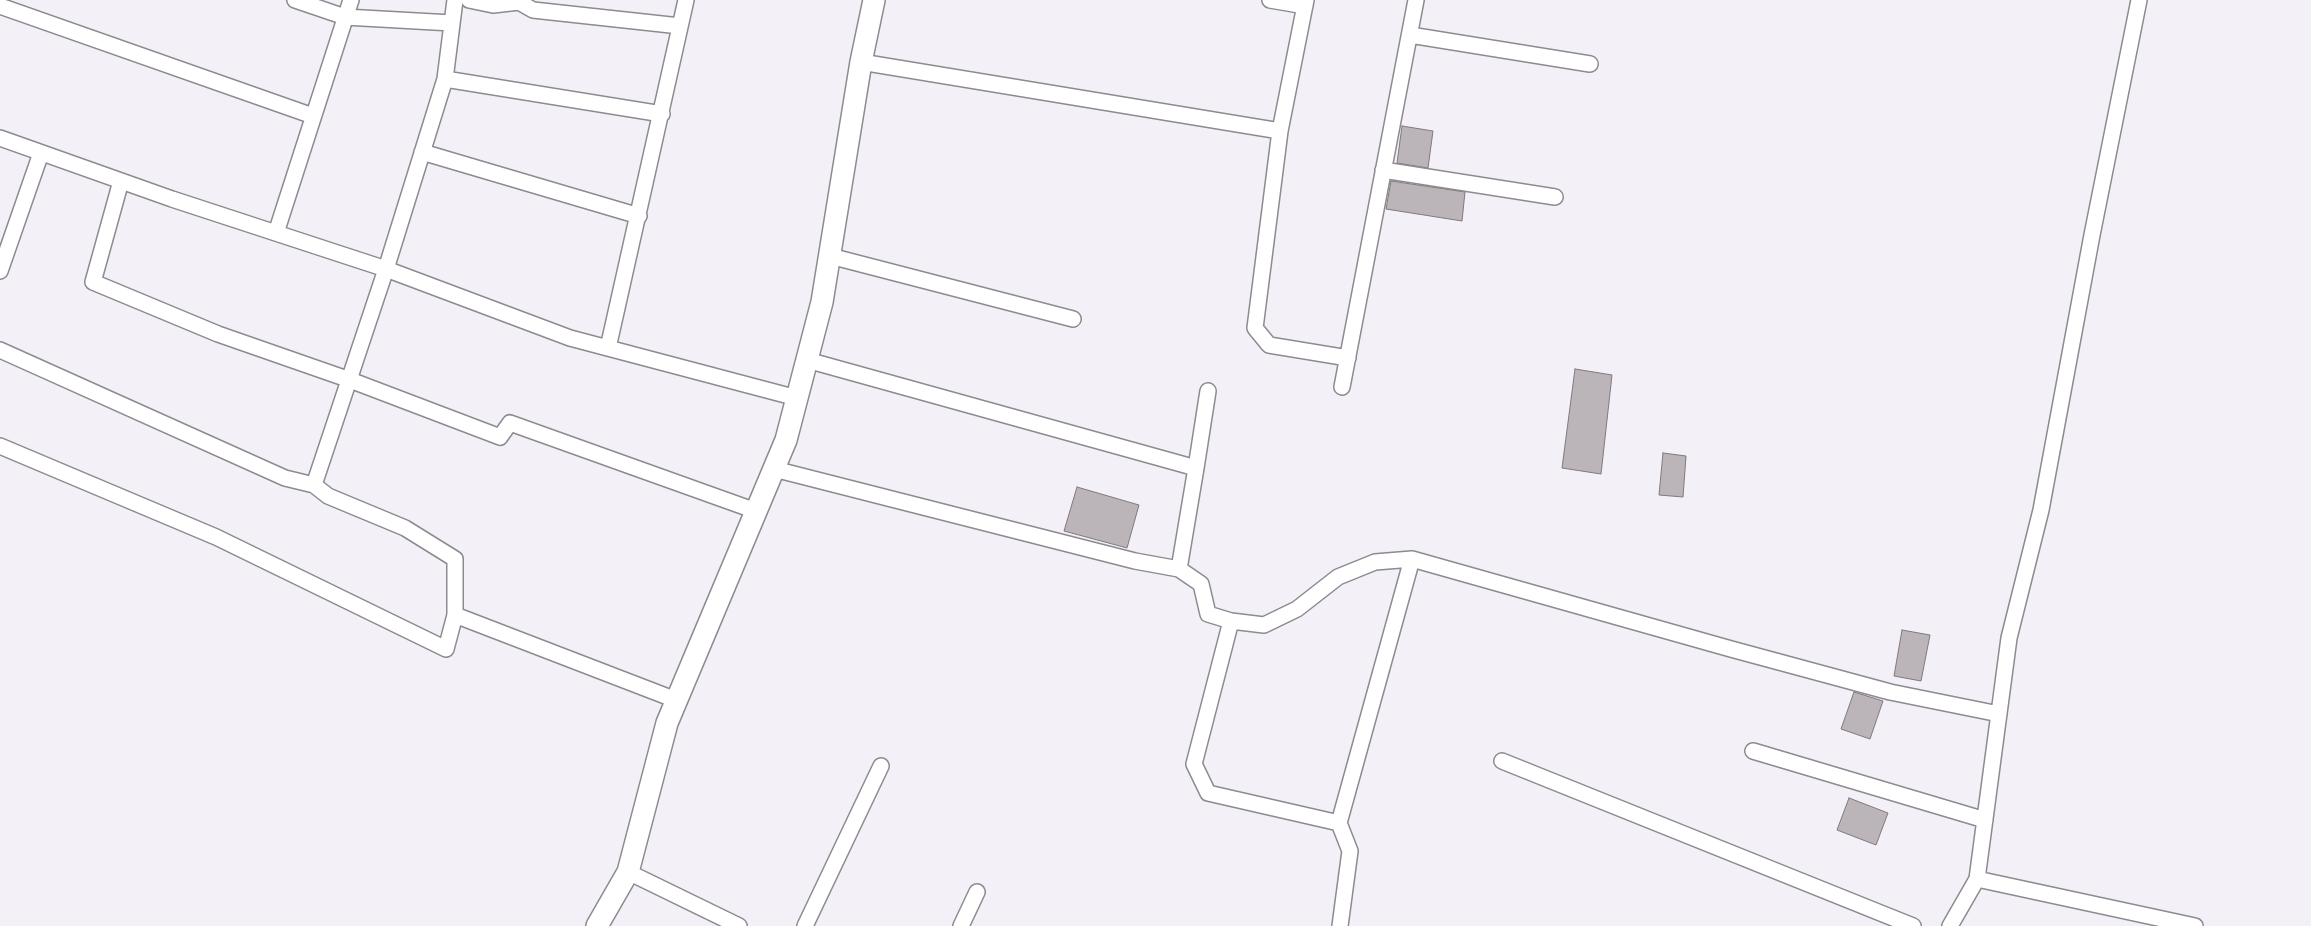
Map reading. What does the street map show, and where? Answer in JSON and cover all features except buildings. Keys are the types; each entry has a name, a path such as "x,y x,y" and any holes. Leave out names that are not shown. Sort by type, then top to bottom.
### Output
{"street":[{"path":"295,0 345,17 452,23"},
{"path":"276,233 351,0"},
{"path":"314,485 386,269 445,79 455,0"},
{"path":"469,0 493,4 519,2 533,10 680,26"},
{"path":"608,348 662,114 686,0"},
{"path":"596,926 628,872 667,723 786,440 822,302 861,62 874,0"},
{"path":"1270,0 1306,3 1280,131 1255,328 1270,345 1348,358"},
{"path":"1342,387 1416,0"},
{"path":"1950,926 1977,879 2009,638 2041,510 2092,235 2139,0"},
{"path":"0,6 314,116"},
{"path":"1410,35 1590,64"},
{"path":"861,62 1280,131"},
{"path":"445,79 662,114"},
{"path":"0,138 121,181 386,269 570,338 797,398"},
{"path":"0,271 41,152"},
{"path":"422,152 639,216"},
{"path":"1383,170 1554,197"},
{"path":"121,181 93,282 218,334 350,380 500,437 510,423 756,511"},
{"path":"830,256 1073,319"},
{"path":"0,350 285,478 314,485 328,496 405,528 455,559 455,614 446,649 216,537 0,446"},
{"path":"807,360 1196,468"},
{"path":"1179,570 1208,391"},
{"path":"774,469 1135,561 1179,570 1201,584 1208,614 1231,621 1264,625 1298,609 1338,576 1375,562 1412,559 1890,692 1999,714"},
{"path":"1340,926 1350,851 1340,823 1412,559"},
{"path":"455,614 676,700"},
{"path":"1231,621 1194,764 1208,793 1340,823"},
{"path":"1753,751 1985,820"},
{"path":"1502,761 1913,926"},
{"path":"805,926 882,766"},
{"path":"628,872 739,926"},
{"path":"1977,879 2195,926"},
{"path":"961,926 977,892"}]}
